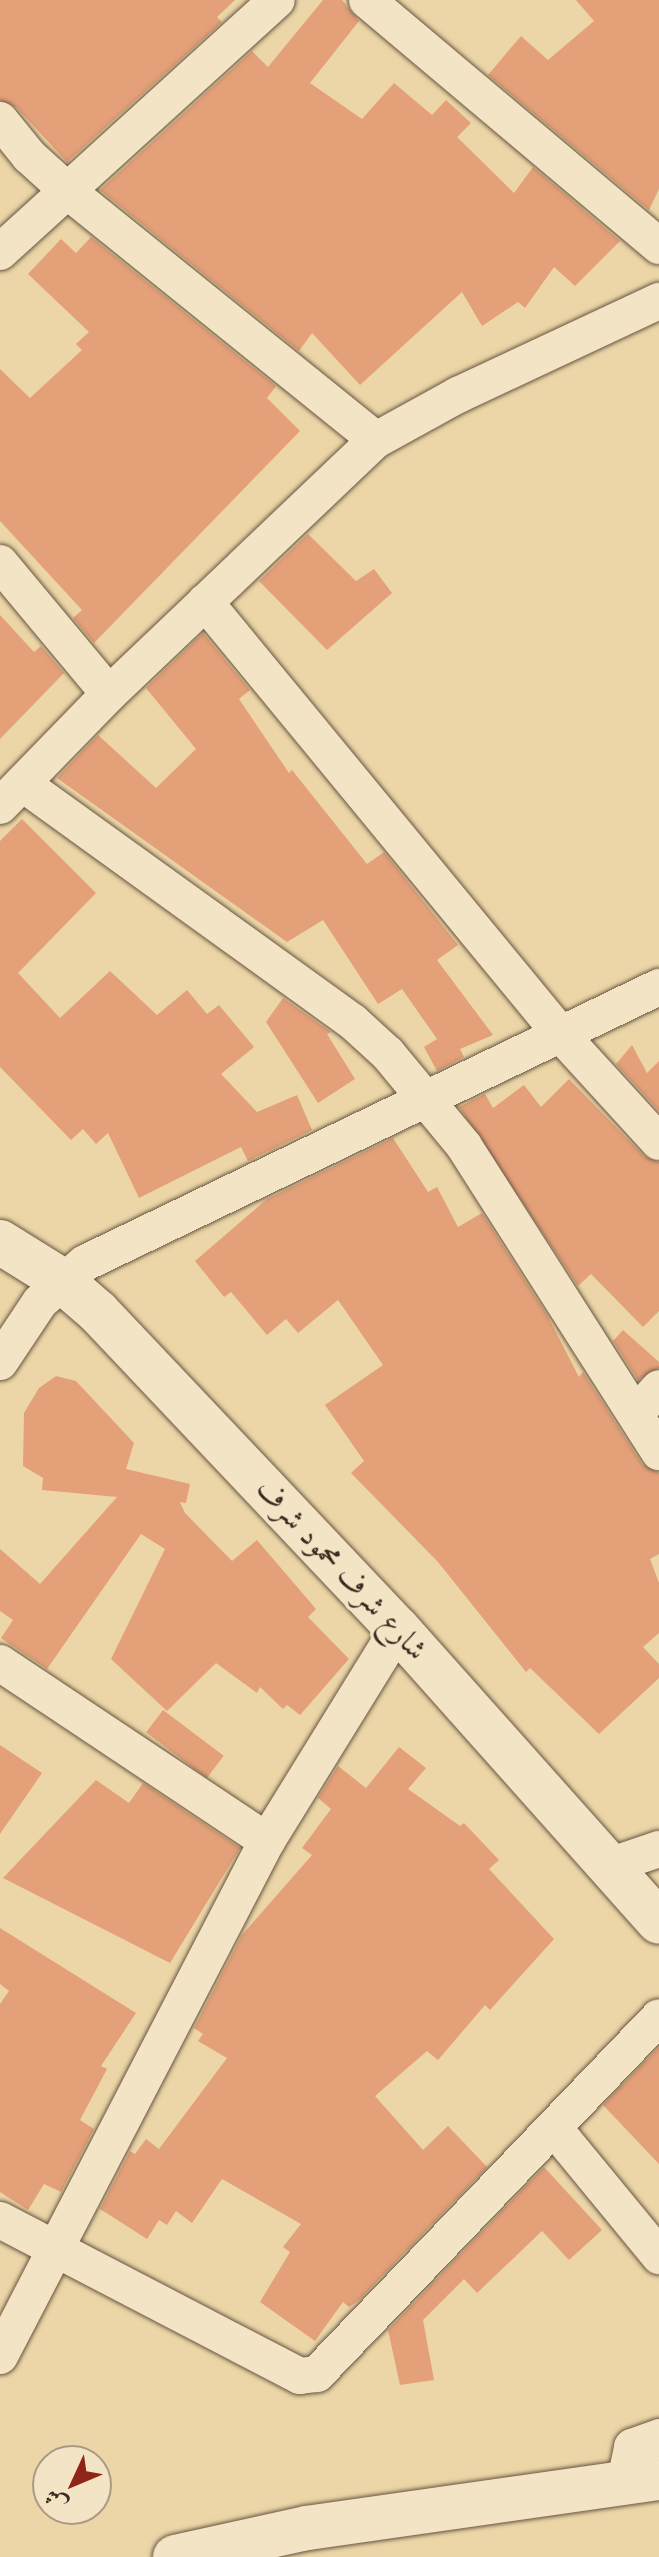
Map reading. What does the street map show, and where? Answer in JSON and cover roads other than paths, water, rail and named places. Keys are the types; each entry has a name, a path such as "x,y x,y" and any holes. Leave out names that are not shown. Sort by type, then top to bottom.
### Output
{"street":[{"path":"0,252 70,193 277,0"},
{"path":"367,0 659,246"},
{"path":"0,120 29,156 70,193 376,440"},
{"path":"659,301 458,395 376,440 109,694 12,795 353,1022 429,1100 648,1401 659,1452"},
{"path":"0,563 109,694"},
{"path":"205,602 563,1037 659,1142"},
{"path":"0,1362 61,1280 85,1263 563,1037 659,987"},
{"name":"شارع شرف محمود شرف","path":"0,1242 61,1280 130,1345 398,1629 659,1922"},
{"path":"0,2356 267,1841 398,1629"},
{"path":"0,1663 267,1841"},
{"path":"609,1866 659,1849"},
{"path":"0,2220 300,2376 317,2374 659,2017"},
{"path":"554,2128 659,2256"},
{"path":"193,2552 307,2528 642,2479 632,2447 640,2440 659,2437"}]}
